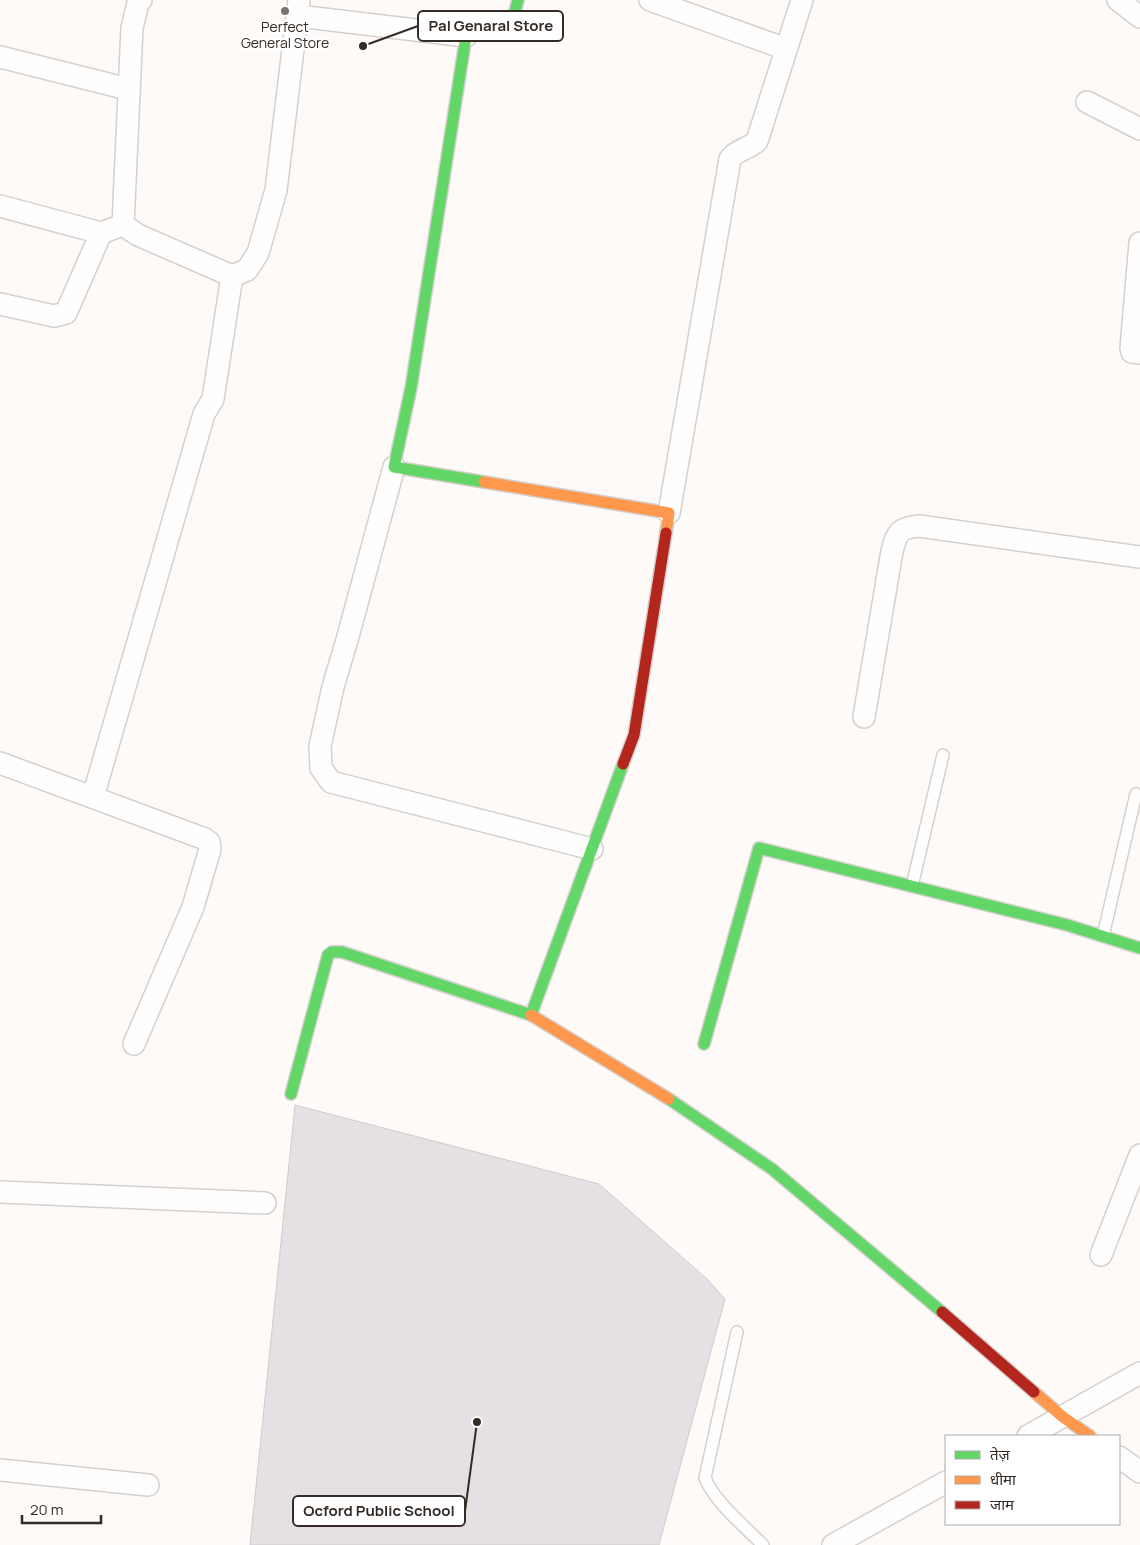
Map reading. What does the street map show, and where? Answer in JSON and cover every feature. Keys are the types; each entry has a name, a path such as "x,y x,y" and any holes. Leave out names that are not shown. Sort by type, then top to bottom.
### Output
{"street":[{"path":"123,225 132,28 138,3 141,0"},
{"path":"123,225 138,235 232,276 247,270 258,253 276,190 298,8 466,36 489,34 511,27 518,0"},
{"path":"650,0 786,49"},
{"path":"531,1014 634,735 668,513 730,160 733,154 757,141 802,0"},
{"path":"1118,0 1140,18"},
{"path":"466,36 411,388 394,467 333,687 320,746 321,768 330,782 592,850"},
{"path":"0,57 128,89"},
{"path":"1087,102 1140,129"},
{"path":"0,206 101,233 123,225"},
{"path":"0,304 54,316 66,313 101,233"},
{"path":"1140,244 1131,348 1132,352 1140,353"},
{"path":"93,797 204,414 214,399 232,276"},
{"path":"394,467 668,513"},
{"path":"864,717 892,551 896,536 905,527 919,526 1140,557"},
{"path":"0,763 210,842 210,849 193,907 134,1044"},
{"path":"704,1044 759,848 1068,925 1140,948"},
{"path":"291,1094 328,954 332,952 342,952 531,1014 648,1085 772,1169 879,1258 1063,1417 1089,1435"},
{"path":"1101,1255 1140,1154"},
{"path":"0,1192 265,1203"},
{"path":"1030,1435 1140,1373"},
{"path":"1120,1458 1140,1472"},
{"path":"0,1470 148,1485"},
{"path":"833,1545 945,1483"}],"lane":[{"path":"912,886 943,755"},
{"path":"1103,936 1136,794"},
{"path":"737,1332 705,1478 709,1488 717,1498 763,1545"}],"building":[{"path":"295,1105 599,1184 707,1279 725,1299 659,1545 250,1545"}],"traffic: fast":[{"path":"484,482 394,467 411,388 466,36 489,34 511,27 518,0"},
{"path":"291,1094 328,955 332,952 342,952 531,1015 623,764"},
{"path":"704,1044 759,848 1067,925 1140,948"},
{"path":"669,1099 772,1169 942,1312"}],"traffic: slow":[{"path":"484,482 669,513 666,533"},
{"path":"531,1015 669,1099"},
{"path":"1034,1392 1063,1417 1089,1435"}],"traffic: jam":[{"path":"623,764 634,735 666,533"},
{"path":"942,1312 1034,1392"}],"place":[{"name":"Perfect General Store","path":"285,11"},
{"name":"Pal Genaral Store","path":"363,46"},
{"name":"Ocford Public School","path":"477,1422"}]}
